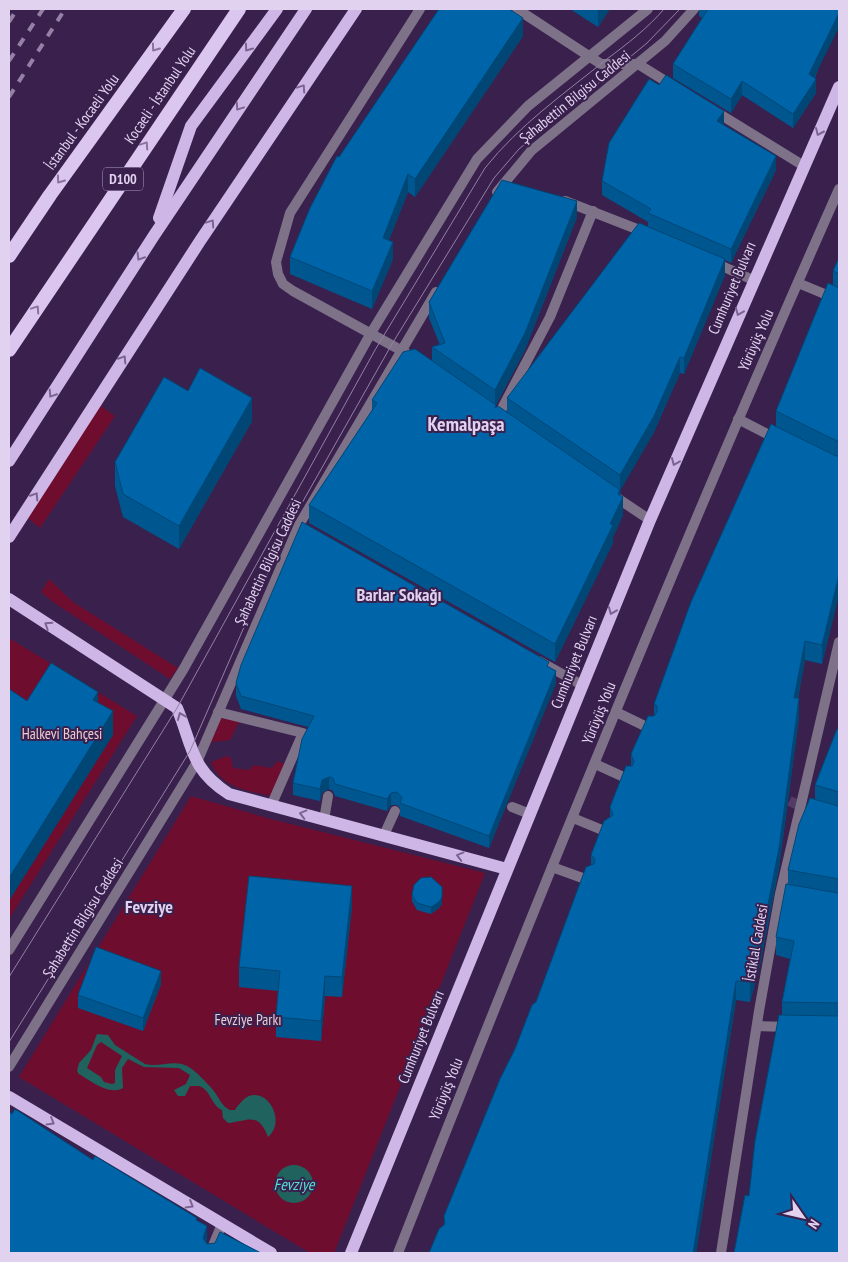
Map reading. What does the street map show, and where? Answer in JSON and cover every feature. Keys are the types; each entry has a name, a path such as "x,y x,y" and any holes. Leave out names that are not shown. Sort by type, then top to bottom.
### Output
{"highway":[{"name":"İstanbul - Kocaeli Yolu","path":"9,256 183,9"},
{"name":"Kocaeli - İstanbul Yolu","path":"9,350 239,9"}],"main road":[{"path":"153,237 191,126 277,9"},
{"path":"9,461 153,237 306,9"},
{"path":"9,537 194,249 356,9"},
{"name":"Cumhuriyet Bulvarı","path":"351,1253 650,520 753,280 839,87"},
{"path":"9,599 177,708 185,728 190,751 196,762 214,784 229,794 507,869"},
{"path":"9,1097 271,1253"}],"street":[{"path":"414,358 283,284 278,274 278,250 290,213 420,9"},
{"path":"518,9 601,64 638,64 688,95"},
{"path":"9,950 165,700 371,333 476,159 528,106 648,9"},
{"name":"Şahabettin Bilgisu Caddesi","path":"492,200 502,183 531,151 665,42 694,9"},
{"path":"705,105 804,166"},
{"path":"502,183 519,187"},
{"name":"Yürüyüş Yolu","path":"398,1253 616,712 738,419 839,189"},
{"path":"552,197 660,238"},
{"path":"498,416 550,317 593,211"},
{"path":"706,258 753,280"},
{"name":"Şahabettin Bilgisu Caddesi","path":"9,1067 196,762 302,527 400,349 441,283"},
{"path":"798,283 839,300"},
{"path":"738,419 790,445"},
{"path":"601,487 650,520"},
{"name":"İstiklal Caddesi","path":"721,1253 780,894 804,808 839,642"},
{"path":"533,658 582,684"},
{"path":"218,712 302,733 271,806"},
{"path":"616,712 651,729"},
{"path":"595,764 628,779"},
{"path":"324,820 328,796"},
{"path":"512,807 530,814"},
{"path":"384,835 395,811"},
{"path":"573,818 607,832"},
{"path":"552,867 588,880"},
{"path":"780,894 793,896"},
{"path":"757,1026 802,1027"},
{"path":"210,1253 222,1224"}],"green space":[{"path":"99,405 115,416 40,528 28,518"},
{"path":"49,579 73,602 178,668 170,679 53,602 41,592"},
{"name":"Halkevi Bahçesi","path":"9,638 137,716 9,919"},
{"path":"218,712 241,718 230,740 205,743"},
{"path":"227,756 231,758 233,768 249,770 254,765 272,768 277,761 288,765 275,797 237,787 222,778 211,762"},
{"name":"Fevziye Parkı","path":"191,796 267,818 485,873 334,1253 310,1253 19,1077"}],"water":[{"path":"97,1034 108,1035 115,1045 145,1064 176,1063 187,1066 204,1081 222,1104 230,1110 235,1110 249,1096 263,1097 273,1108 275,1123 273,1131 268,1137 260,1124 252,1120 228,1123 223,1118 222,1110 215,1105 206,1091 199,1086 190,1086 185,1096 178,1096 174,1090 186,1084 190,1075 179,1068 144,1067 128,1059 122,1068 123,1088 112,1090 100,1087 77,1071 79,1063 91,1050","holes":["101,1042 122,1056 115,1070 115,1083 104,1082 101,1077 87,1068 97,1045"]},
{"name":"Fevziye","path":"294,1165 307,1171 313,1184 307,1197 294,1203 281,1197 275,1184 281,1171"}],"building":[{"path":"439,9 509,9 523,18 415,179 408,174 383,238 393,242 372,291 290,257 310,208 337,156 339,157"},
{"path":"708,9 839,9 839,13 809,74 816,79 793,114 742,81 731,99 673,64"},
{"path":"666,75 724,111 717,121 776,156 731,249 648,213 651,209 602,181 609,143 649,79 659,85"},
{"path":"502,180 577,201 525,333 495,390 432,347 445,343 429,302"},
{"path":"639,223 725,259 684,358 680,357 654,416 620,475 507,398"},
{"path":"839,258 839,274 833,271"},
{"path":"828,283 839,288 839,442 776,411"},
{"path":"415,349 496,405 495,408 498,406 620,490 618,494 623,497 610,524 613,525 555,644 309,505 377,403 372,400 403,352"},
{"path":"200,368 252,398 179,526 123,494 115,462 164,377 188,391"},
{"path":"771,424 839,456 839,575 822,645 805,641 794,698 799,698 779,848 760,945 750,982 736,981 693,1253 429,1253 439,1229 445,1224 444,1216 500,1079 515,1049 532,1005 536,1002 586,867 594,864 595,859 591,855 604,821 613,815 610,807 626,766 632,766 634,762 631,754 648,716 654,716 657,712 657,706 654,704 691,602"},
{"path":"302,522 549,662 547,666 556,671 489,836 400,803 402,797 397,792 391,793 387,799 335,784 333,778 329,777 322,780 320,789 293,783 302,739 314,716 241,696 236,683 241,665"},
{"name":"Halkevi Bahçesi","path":"51,663 98,692 93,700 113,711 9,878 9,689 27,701"},
{"path":"837,729 839,730 839,792 815,785"},
{"path":"810,798 839,805 839,879 788,870 799,824"},
{"path":"249,876 352,886 342,977 325,976 321,1021 276,1017 280,971 239,967"},
{"path":"431,877 442,887 442,897 439,902 431,907 417,903 412,895 414,885 421,878"},
{"path":"786,884 839,892 839,1003 782,1002 794,941 776,937"},
{"path":"96,947 161,971 143,1018 78,995"},
{"path":"779,1015 839,1016 839,1253 734,1253 745,1195 749,1196 755,1141"},
{"path":"15,1109 93,1160 95,1156 197,1218 196,1220 207,1226 203,1238 207,1244 215,1243 220,1232 261,1253 9,1253 9,1112 12,1114"}],"tunnel":[{"path":"776,794 800,806"}],"tram line":[{"path":"9,977 177,708 375,350 485,168 498,152 527,124 637,36 664,9"},
{"path":"9,1042 190,751 285,533 392,344 494,178 519,149 647,43 680,9"}],"railway":[{"path":"9,22 17,9"},
{"path":"9,61 43,9"},
{"path":"9,97 65,9"}],"district":[{"name":"Kemalpaşa","path":"466,424"},
{"name":"Barlar Sokağı","path":"399,595"},
{"name":"Fevziye","path":"149,907"}]}
